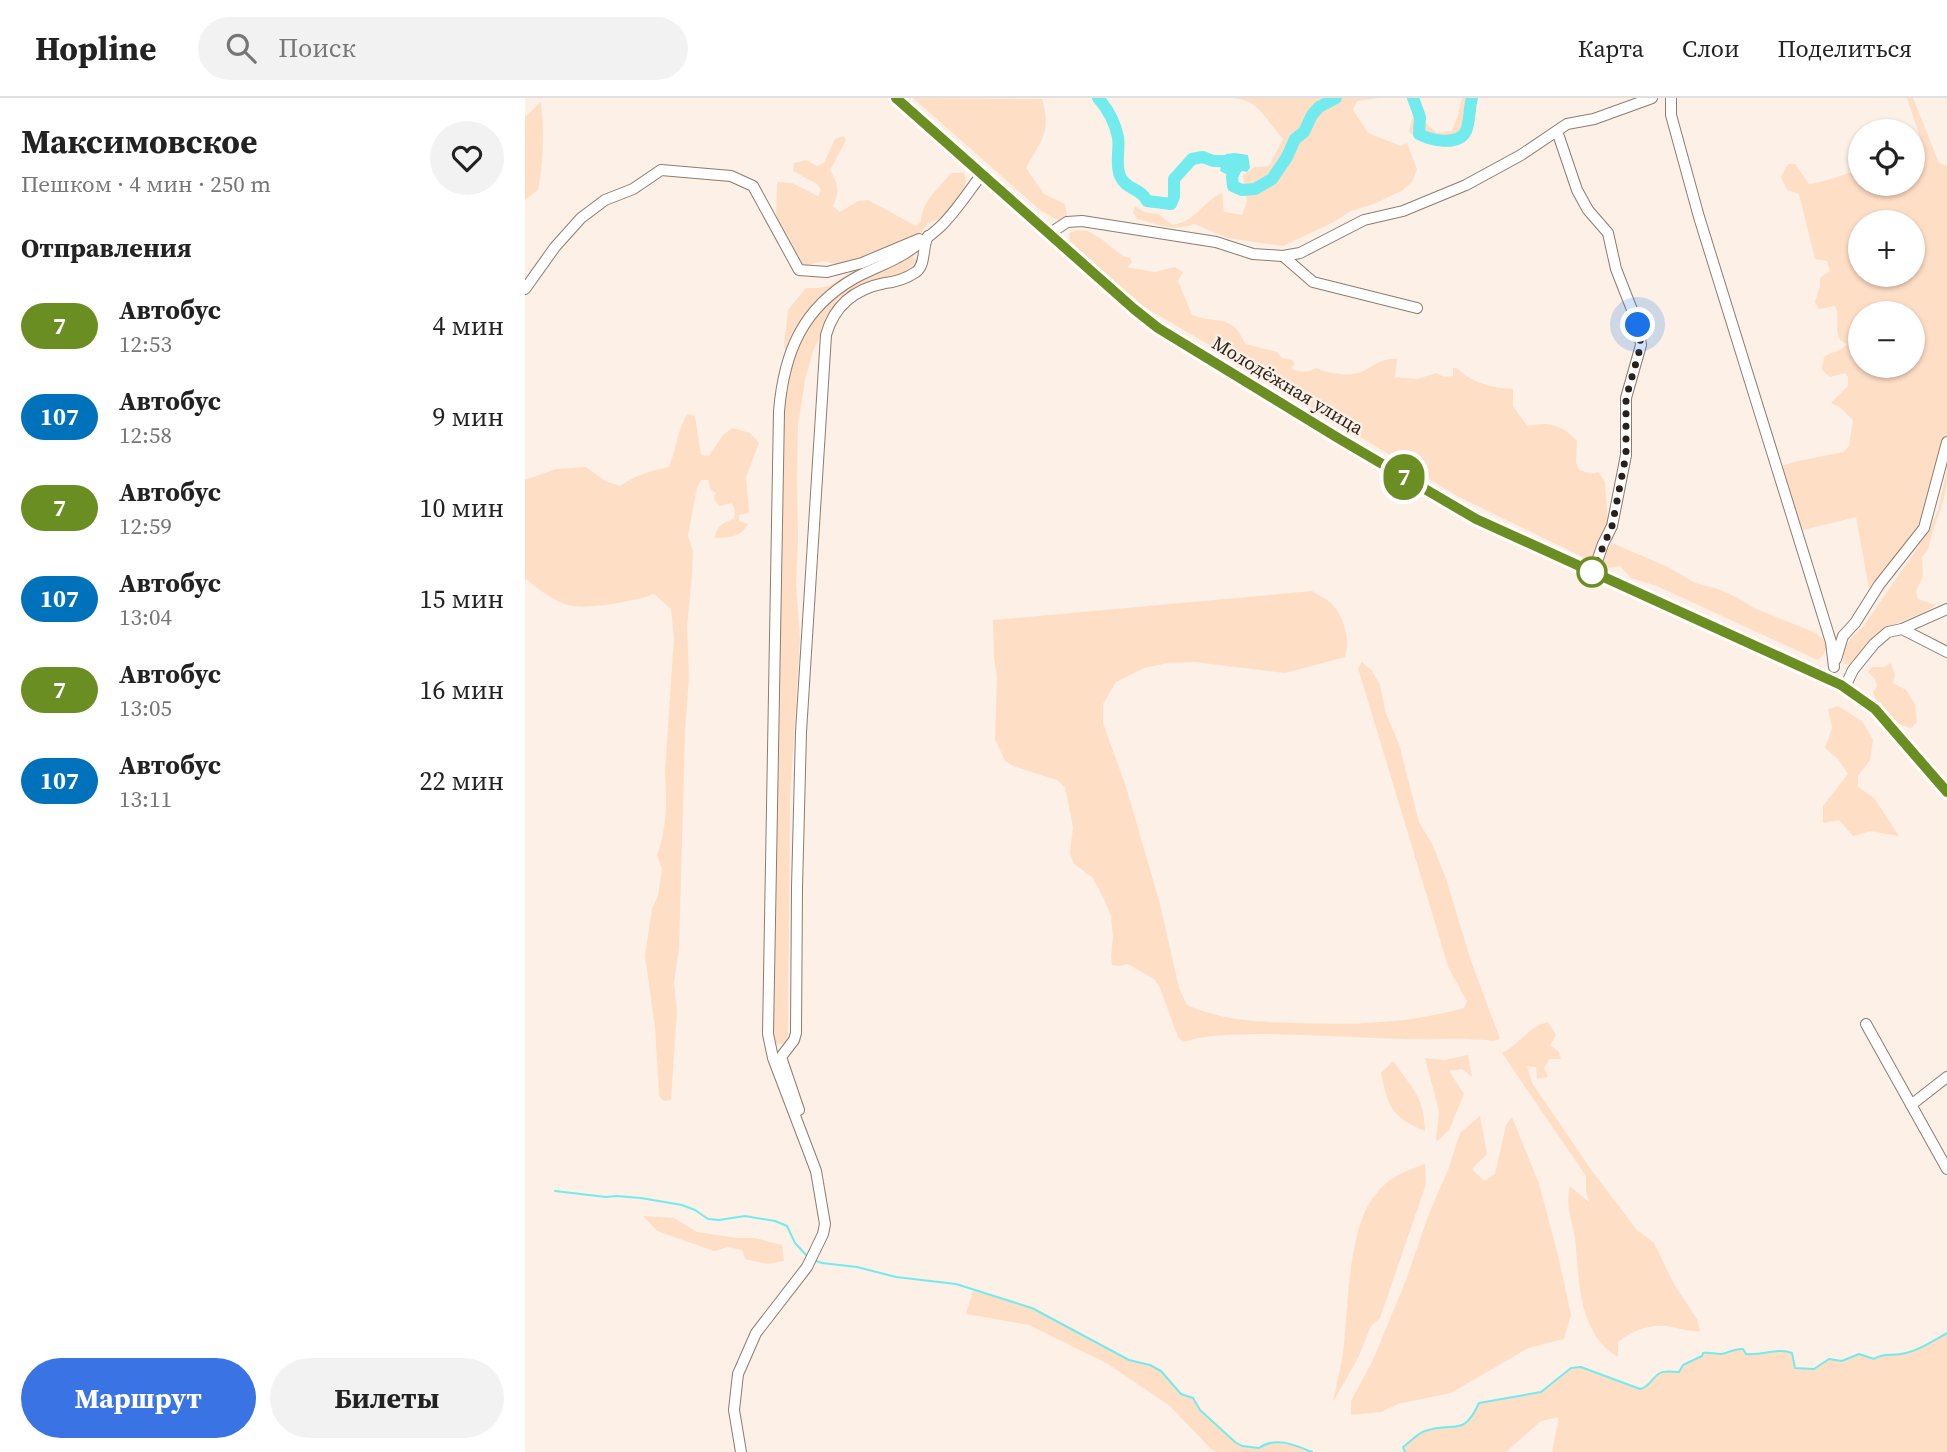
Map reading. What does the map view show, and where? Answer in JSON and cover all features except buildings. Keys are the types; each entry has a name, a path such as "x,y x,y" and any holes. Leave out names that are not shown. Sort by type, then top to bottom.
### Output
{"main road":[{"name":"Молодёжная улица","path":"896,98 1158,328 1476,519 1593,573 1832,673 1845,687 1875,709 1947,792"}],"street":[{"path":"1049,234 1067,222 1082,221 1194,237 1253,254 1283,256 1300,253 1364,220 1403,211 1467,185 1521,155 1567,124 1594,119 1652,98"},
{"path":"1671,98 1671,115 1699,217 1831,642 1832,673"},
{"path":"1557,131 1577,190 1588,210 1608,233 1616,270 1638,325 1641,345 1626,398 1626,455 1612,526 1602,544 1593,573"},
{"path":"525,289 555,247 581,218 605,200 633,190 661,170 731,176 753,187 799,270 827,272 862,263 930,234"},
{"path":"741,1452 734,1410 734,1391 741,1365 756,1334 807,1267 823,1234 824,1213 816,1171 773,1058 768,1034 778,425 782,381 795,341 817,308 857,276 888,264 942,225 982,174"},
{"path":"799,1127 799,1110 781,1057 795,1040 796,1033 801,732 826,335 834,312 843,303 869,288 891,283 917,272 924,244 930,234"},
{"path":"1283,256 1313,282 1417,308"},
{"path":"1832,673 1843,636 1924,528 1947,442"},
{"path":"1845,687 1853,670 1874,644 1888,632 1947,610"},
{"path":"1902,629 1947,652"},
{"path":"1866,1024 1947,1169"},
{"path":"1911,1105 1947,1077"}],"shaded area":[{"path":"913,98 1042,99 1045,128 1026,168 1044,194 1065,204 1067,216 1059,221 1040,210"},
{"path":"1233,98 1379,98 1357,101 1353,110 1368,133 1401,146 1407,143 1417,169 1412,182 1401,191 1351,211 1283,246 1228,238 1194,224 1172,228 1138,219 1133,213 1135,206 1144,212 1158,214 1173,225 1181,223 1222,193 1224,212 1242,215 1247,202 1243,175 1255,167 1269,166 1283,139 1256,107"},
{"path":"1462,98 1477,98 1470,124 1461,136 1454,140 1438,142 1422,139 1409,132 1415,106 1420,108 1424,122 1437,133 1452,131"},
{"path":"1907,98 1913,98 1921,119 1914,119"},
{"path":"541,102 543,146 540,179 538,190 525,200 525,117"},
{"path":"1925,128 1939,163 1947,166 1947,433 1930,482 1923,521 1917,533 1869,588 1856,517 1799,531 1782,466 1844,452 1849,446 1853,420 1841,408 1831,403 1848,386 1848,378 1925,378 1925,301 1848,301 1848,377 1845,373 1830,377 1822,370 1824,357 1847,344 1839,337 1835,306 1819,309 1815,302 1820,278 1830,271 1827,261 1815,259 1799,194 1787,190 1781,177 1788,164 1795,164 1809,184 1848,174 1848,196 1925,196"},
{"path":"843,136 846,140 830,170 837,187 833,206 840,212 858,201 868,200 916,226 921,222 928,201 951,173 964,173 965,189 957,204 943,216 928,223 920,235 842,265 823,262 808,265 799,263 776,220 777,182 792,183 818,196 821,190 817,184 793,171 794,163 806,160 817,166 824,163 835,139"},
{"path":"1088,231 1123,256 1130,258 1132,262 1127,267 1155,272 1175,267 1183,272 1178,281 1192,315 1229,323 1235,327 1245,344 1277,352 1282,358 1292,360 1295,364 1291,368 1294,370 1304,372 1316,368 1332,373 1350,374 1361,372 1382,361 1397,359 1395,377 1417,379 1436,373 1444,377 1453,376 1453,368 1457,368 1469,378 1483,384 1513,389 1513,406 1527,426 1548,424 1566,431 1577,441 1576,462 1579,470 1591,474 1598,472 1605,482 1608,523 1600,538 1597,553 1591,561 1457,496 1139,304 1070,241 1069,233"},
{"path":"920,246 913,257 917,261 903,274 853,300 825,326 813,351 805,380 798,425 796,584 800,638 790,798 788,1041 775,1043 771,1018 779,515 785,384 789,364 784,346 788,310 806,288 829,286 872,262"},
{"path":"688,414 695,416 701,455 709,456 723,435 732,428 750,433 759,443 746,477 749,513 739,515 739,521 748,524 742,532 725,538 715,538 721,526 734,519 735,510 732,503 720,506 715,501 714,496 717,493 711,490 708,480 701,480 697,487 688,536 693,551 687,627 689,676 679,948 674,983 677,1010 671,1100 664,1101 659,1096 655,1027 645,956 652,909 658,896 662,869 657,855 665,814 665,771 674,638 671,609 654,594 613,604 572,606 553,599 525,578 525,480 556,469 586,467 605,481 620,486 637,476 669,467"},
{"path":"1947,469 1943,502 1928,549 1922,557 1923,576 1916,591 1918,599 1936,605 1881,632 1851,665 1843,664 1848,643 1863,627 1929,531 1938,510"},
{"path":"1612,543 1668,567 1695,583 1718,589 1754,608 1816,633 1828,645 1823,655 1818,660 1657,586 1631,578 1620,566 1609,568 1603,564 1605,552"},
{"path":"1312,591 1330,602 1343,622 1347,636 1345,657 1285,673 1195,662 1168,663 1144,668 1116,682 1103,704 1103,723 1126,787 1160,904 1179,988 1187,1005 1227,1017 1265,1022 1379,1022 1464,1008 1467,1001 1449,969 1358,668 1362,662 1372,671 1380,685 1386,714 1399,744 1419,822 1433,846 1446,879 1471,961 1500,1039 1493,1041 1257,1034 1211,1036 1183,1042 1178,1037 1160,988 1154,979 1128,964 1112,965 1111,916 1093,878 1074,864 1070,853 1073,827 1065,787 1057,780 1005,761 995,739 997,677 993,620"},
{"path":"1891,663 1895,675 1893,683 1906,690 1915,704 1917,722 1911,728 1887,715 1873,692 1877,686 1875,679 1868,672 1872,667 1884,667"},
{"path":"1838,706 1862,721 1873,740 1870,760 1858,776 1858,787 1874,798 1899,836 1871,831 1853,836 1839,820 1823,823 1823,806 1848,774 1838,759 1825,748 1832,728 1828,709"},
{"path":"1548,1022 1556,1035 1550,1045 1559,1052 1561,1059 1550,1059 1544,1068 1548,1077 1537,1079 1536,1067 1527,1066 1532,1083 1590,1168 1637,1230 1654,1243 1674,1284 1697,1319 1700,1331 1665,1326 1643,1328 1618,1342 1618,1357 1603,1345 1587,1319 1568,1201 1570,1186 1590,1203 1586,1192 1586,1176 1502,1053 1535,1027"},
{"path":"1468,1055 1472,1077 1462,1069 1449,1071 1464,1094 1449,1130 1436,1142 1439,1111 1425,1058 1444,1060"},
{"path":"1393,1061 1419,1101 1425,1131 1405,1121 1389,1103 1381,1073"},
{"path":"1480,1116 1487,1154 1472,1169 1484,1181 1495,1174 1506,1125 1512,1117 1539,1184 1571,1315 1564,1339 1528,1348 1451,1393 1398,1404 1381,1412 1351,1415 1351,1401 1373,1360 1406,1280 1460,1133"},
{"path":"1425,1164 1426,1184 1380,1318 1371,1326 1359,1356 1333,1402 1343,1351 1354,1248 1365,1212 1378,1191 1390,1181"},
{"path":"643,1216 674,1218 697,1232 755,1238 782,1245 784,1261 767,1264 745,1259 743,1250 728,1247 714,1251 657,1231"},
{"path":"973,1291 1032,1308 1129,1360 1161,1371 1181,1394 1193,1398 1200,1410 1242,1446 1259,1448 1265,1444 1279,1442 1312,1452 1217,1452 1170,1406 1108,1364 1029,1325 966,1314"},
{"path":"1947,1333 1947,1452 1552,1452 1559,1417 1541,1421 1506,1452 1405,1452 1403,1447 1425,1431 1463,1425 1479,1403 1541,1392 1571,1368 1581,1367 1640,1389 1662,1372 1679,1372 1683,1365 1703,1353 1721,1354 1740,1349 1746,1354 1787,1351 1792,1353 1795,1368 1814,1369 1829,1359 1842,1361 1859,1354 1874,1359 1884,1355 1907,1353"}],"water":[{"path":"1226,154 1248,155 1250,168 1247,172 1228,175 1220,171"}],"waterway":[{"path":"1098,98 1105,106 1117,132 1118,166 1123,181 1147,201 1171,204 1174,197 1174,179 1192,159 1203,157 1213,161 1232,161 1236,168 1232,177 1233,186 1242,190 1255,189 1272,179 1295,139 1304,132 1312,115 1319,107 1336,98"},
{"path":"1413,98 1420,117 1419,134 1444,141 1457,139 1466,131 1472,98"},
{"path":"555,1191 641,1198 682,1205 708,1219 745,1216 775,1221 787,1226 795,1243 808,1257"},
{"path":"813,1260 896,1277 956,1284 1032,1308 1129,1360 1161,1371 1181,1394 1193,1398 1200,1410 1242,1446 1259,1448 1265,1444 1279,1442 1312,1452"},
{"path":"1405,1452 1403,1447 1422,1432 1463,1425 1479,1403 1541,1392 1571,1368 1581,1367 1640,1389 1662,1372 1679,1372 1683,1365 1703,1353 1721,1354 1740,1349 1746,1354 1787,1351 1792,1353 1795,1368 1814,1369 1829,1359 1842,1361 1859,1354 1874,1359 1884,1355 1907,1353 1947,1333"}],"bus line":[{"name":"7","path":"896,98 1158,328 1476,519 1841,685 1875,709 1947,792"}],"route":[{"path":"1592,572 1612,526 1626,455 1626,398 1641,345 1638,325"}]}
